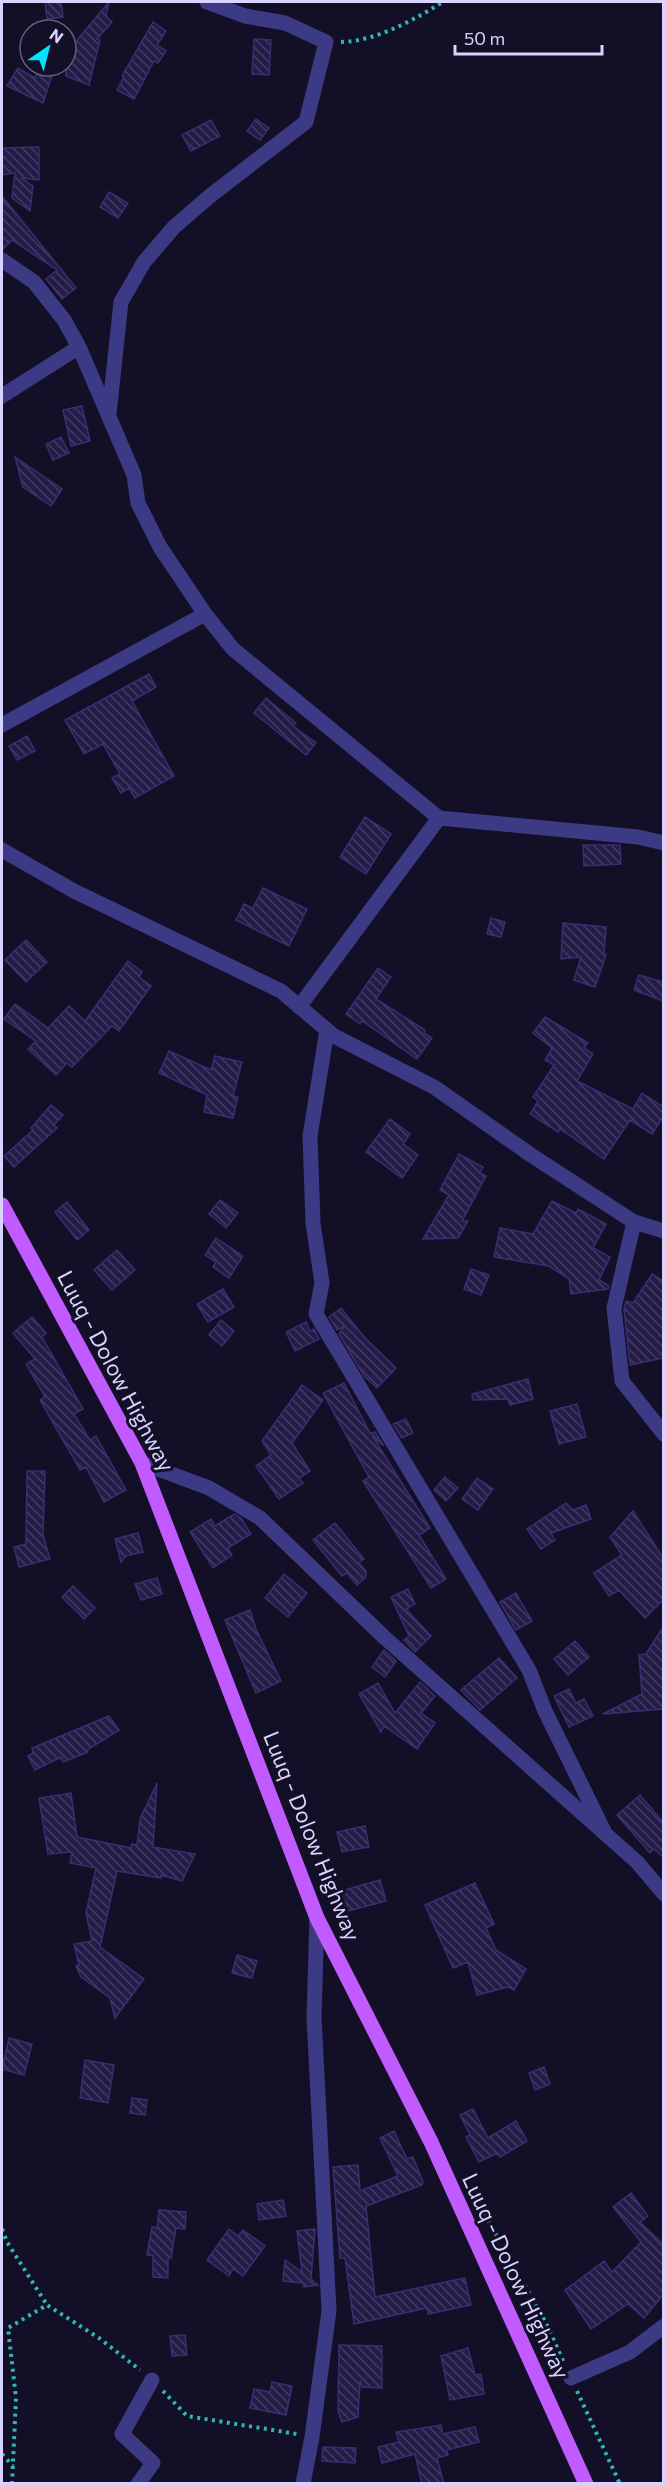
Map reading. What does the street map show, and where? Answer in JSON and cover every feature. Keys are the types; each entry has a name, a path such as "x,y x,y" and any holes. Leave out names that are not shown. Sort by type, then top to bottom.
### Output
{"main road":[{"name":"Luuq - Dolow Highway","path":"2,1205 142,1463 317,1918 430,2142 586,2484"}],"street":[{"path":"109,417 121,303 144,262 174,227 210,196 306,123 326,42 285,23 245,16 207,2"},
{"path":"2,260 34,282 64,320 79,348 134,475 138,503 151,530 206,614 233,649 440,818 638,837 663,843"},
{"path":"2,396 79,348"},
{"path":"2,725 206,614"},
{"path":"299,1007 440,818"},
{"path":"2,850 74,891 281,991 327,1030 434,1087 531,1155 634,1222 663,1231"},
{"path":"327,1030 310,1136 313,1223 322,1283 316,1314 529,1670 544,1711 605,1833"},
{"path":"634,1222 614,1308 622,1381 663,1434"},
{"path":"142,1463 209,1488 260,1518 384,1637 637,1862 663,1894"},
{"path":"303,2484 312,2437 329,2311 314,2017 317,1918"},
{"path":"571,2378 630,2352 663,2326"},
{"path":"138,2484 153,2463 122,2434 152,2380"}],"path":[{"path":"326,42 358,41 413,20 443,2"},
{"path":"482,2210 547,2325 620,2484"},
{"path":"2,2229 7,2242 47,2305 99,2338 152,2380 187,2416 312,2437"},
{"path":"2,2330 47,2305"},
{"path":"8,2328 16,2398 12,2484"},
{"path":"2,2454 14,2467"}],"building":[{"path":"45,2 61,2 63,17 47,18"},
{"path":"109,2 106,16 112,22 97,39 100,40 89,85 71,78 78,78 78,39"},
{"path":"153,22 166,31 157,45 166,51 158,63 154,61 134,99 117,90 124,77 122,76"},
{"path":"254,39 271,40 269,75 252,74"},
{"path":"18,68 18,78 51,78 43,103 7,86"},
{"path":"256,119 269,128 260,140 247,131"},
{"path":"211,120 220,136 191,151 182,135"},
{"path":"39,147 39,180 21,178 33,186 30,211 12,198 15,173 2,175 2,148"},
{"path":"109,192 128,203 118,218 100,207"},
{"path":"2,196 76,288 62,299 46,279 57,270 12,240 2,250"},
{"path":"82,406 90,441 71,446 63,410"},
{"path":"61,437 69,453 53,460 46,444"},
{"path":"15,457 62,489 51,506 23,487"},
{"path":"149,674 156,687 132,701 174,776 135,798 129,788 121,793 112,778 120,774 103,744 84,754 65,720"},
{"path":"266,698 296,723 293,726 316,743 306,755 254,713"},
{"path":"27,736 35,751 17,760 9,746"},
{"path":"365,817 391,834 366,874 340,857"},
{"path":"583,845 620,845 621,864 584,866"},
{"path":"263,888 307,909 289,946 236,920 244,904 253,908"},
{"path":"491,918 505,922 501,937 487,934"},
{"path":"563,923 606,927 604,954 606,955 595,987 574,980 581,957 561,959"},
{"path":"26,940 47,962 26,982 5,960"},
{"path":"128,961 142,972 139,977 151,986 119,1031 112,1026 72,1067 67,1063 56,1075 28,1049 36,1041 4,1019 15,1004 48,1028 69,1006 85,1021"},
{"path":"378,968 391,977 376,999 425,1030 424,1033 432,1038 417,1059 362,1021 360,1024 346,1014"},
{"path":"639,975 663,982 663,1001 634,990"},
{"path":"545,1017 588,1043 584,1048 593,1054 577,1081 633,1109 642,1093 663,1107 663,1117 652,1134 630,1120 604,1159 560,1129 558,1132 530,1114 538,1101 533,1097 554,1065 545,1060 552,1048 533,1033"},
{"path":"169,1051 211,1070 215,1056 242,1062 233,1096 238,1097 233,1118 204,1112 207,1095 159,1073"},
{"path":"51,1105 63,1115 54,1125 57,1128 14,1167 4,1156 33,1130 31,1128"},
{"path":"390,1119 410,1134 403,1144 418,1155 402,1178 366,1152"},
{"path":"459,1154 483,1167 480,1173 486,1176 462,1221 468,1221 458,1238 423,1239 449,1195 440,1190"},
{"path":"220,1200 238,1213 226,1228 209,1214"},
{"path":"552,1201 576,1213 578,1209 606,1224 593,1248 610,1257 599,1280 609,1286 608,1289 571,1294 569,1279 549,1266 494,1257 500,1228 533,1234"},
{"path":"67,1202 89,1230 77,1240 55,1212"},
{"path":"216,1238 243,1256 229,1278 213,1267 216,1262 205,1255"},
{"path":"117,1250 135,1270 112,1290 94,1270"},
{"path":"471,1269 489,1275 481,1295 464,1289"},
{"path":"652,1274 663,1281 663,1358 630,1365 624,1309 626,1301 633,1303"},
{"path":"223,1289 234,1307 208,1322 197,1304"},
{"path":"341,1308 364,1337 396,1368 377,1388 364,1376 339,1334 345,1326 337,1330 329,1317"},
{"path":"32,1317 46,1333 42,1337 83,1409 74,1414 90,1440 96,1436 126,1490 104,1502 86,1467 80,1470 40,1400 45,1397 26,1364 35,1359 13,1333"},
{"path":"221,1320 234,1331 222,1346 209,1335"},
{"path":"306,1322 310,1331 314,1329 319,1339 295,1351 286,1332"},
{"path":"528,1379 533,1399 510,1405 508,1399 473,1400 472,1394"},
{"path":"344,1383 370,1433 375,1432 384,1446 373,1437 430,1528 419,1535 446,1579 431,1588 363,1481 369,1477 323,1393"},
{"path":"302,1385 323,1400 292,1443 310,1471 299,1478 303,1483 279,1499 256,1466 271,1455 262,1441"},
{"path":"577,1404 586,1437 559,1444 550,1411"},
{"path":"406,1419 413,1433 402,1438 393,1424"},
{"path":"27,1471 45,1471 43,1535 50,1559 19,1567 14,1547 26,1544"},
{"path":"445,1477 458,1488 446,1501 434,1490"},
{"path":"477,1478 493,1489 478,1510 462,1499"},
{"path":"566,1503 573,1510 586,1505 591,1519 551,1533 555,1540 541,1549 527,1529"},
{"path":"633,1511 663,1558 663,1600 645,1618 619,1590 609,1596 594,1573 622,1555 610,1537"},
{"path":"234,1514 241,1518 251,1534 228,1548 232,1555 213,1568 190,1532 211,1519 215,1526"},
{"path":"335,1523 364,1559 359,1563 366,1571 366,1577 357,1585 347,1573 342,1576 313,1540"},
{"path":"138,1533 143,1552 126,1556 121,1562 115,1539"},
{"path":"284,1574 307,1593 288,1617 265,1598"},
{"path":"157,1578 162,1594 141,1600 135,1584"},
{"path":"73,1586 95,1608 84,1619 62,1597"},
{"path":"408,1589 415,1604 406,1609 431,1636 415,1652 404,1640 409,1636 391,1597"},
{"path":"516,1593 532,1621 516,1630 500,1602"},
{"path":"250,1610 256,1629 281,1681 256,1693 225,1620"},
{"path":"663,1627 663,1709 603,1714 642,1694 639,1655 646,1654"},
{"path":"575,1641 589,1657 568,1675 554,1659"},
{"path":"384,1650 396,1661 385,1677 372,1667"},
{"path":"499,1658 517,1678 480,1710 461,1690"},
{"path":"420,1682 435,1696 421,1713 435,1723 417,1749 384,1726 381,1732 359,1694 378,1683 395,1713"},
{"path":"569,1689 576,1703 584,1699 593,1716 569,1727 554,1696"},
{"path":"109,1716 119,1730 87,1750 88,1752 63,1762 61,1757 35,1770 28,1756 33,1753 32,1748"},
{"path":"157,1783 153,1847 195,1854 182,1881 161,1875 161,1878 117,1871 100,1947 144,1979 115,2018 110,1998 81,1977 76,1966 79,1965 74,1944 92,1941 86,1913 96,1868 70,1863 72,1852 48,1854 39,1798 71,1793 77,1837 131,1848 132,1844 137,1845 140,1819"},
{"path":"640,1795 663,1822 663,1857 654,1849 650,1853 617,1815"},
{"path":"365,1826 369,1847 342,1852 337,1832"},
{"path":"380,1880 386,1901 340,1913 334,1893"},
{"path":"475,1883 494,1924 486,1928 496,1950 526,1969 514,1990 508,1987 477,1995 468,1962 453,1968 425,1905"},
{"path":"237,1955 257,1961 252,1978 232,1973"},
{"path":"9,2038 32,2044 24,2075 2,2069"},
{"path":"85,2060 114,2065 108,2103 80,2098"},
{"path":"544,2067 550,2084 535,2090 529,2073"},
{"path":"132,2098 147,2100 145,2115 130,2113"},
{"path":"473,2109 488,2138 516,2121 527,2141 500,2157 497,2153 479,2162 466,2137 470,2135 460,2115"},
{"path":"394,2131 407,2159 413,2157 423,2182 422,2185 366,2206 375,2297 465,2278 471,2305 428,2314 427,2308 354,2324 345,2258 340,2258 333,2167 358,2165 360,2191 398,2176 380,2138"},
{"path":"631,2193 648,2216 640,2222 663,2244 663,2295 644,2318 628,2304 591,2329 565,2290 604,2261 612,2272 641,2242 613,2207"},
{"path":"283,2200 286,2216 259,2220 257,2204"},
{"path":"159,2210 186,2212 185,2229 176,2228 171,2258 168,2258 168,2278 153,2277 153,2256 147,2255 152,2227 157,2228"},
{"path":"229,2229 238,2236 243,2230 265,2246 243,2276 233,2269 229,2276 207,2260"},
{"path":"315,2229 311,2279 318,2285 304,2287 303,2283 283,2281 285,2260 302,2272 297,2231"},
{"path":"185,2335 187,2355 172,2356 170,2336"},
{"path":"339,2345 382,2346 382,2388 362,2387 360,2380 358,2417 342,2422 338,2411"},
{"path":"468,2348 475,2375 481,2374 484,2394 450,2400 441,2356"},
{"path":"272,2382 292,2386 286,2415 250,2408 254,2389 270,2392"},
{"path":"441,2425 443,2434 475,2427 479,2442 447,2450 448,2455 437,2458 444,2484 422,2484 415,2454 382,2463 378,2447 399,2442 396,2432"},
{"path":"323,2447 356,2448 355,2463 322,2461"}]}
